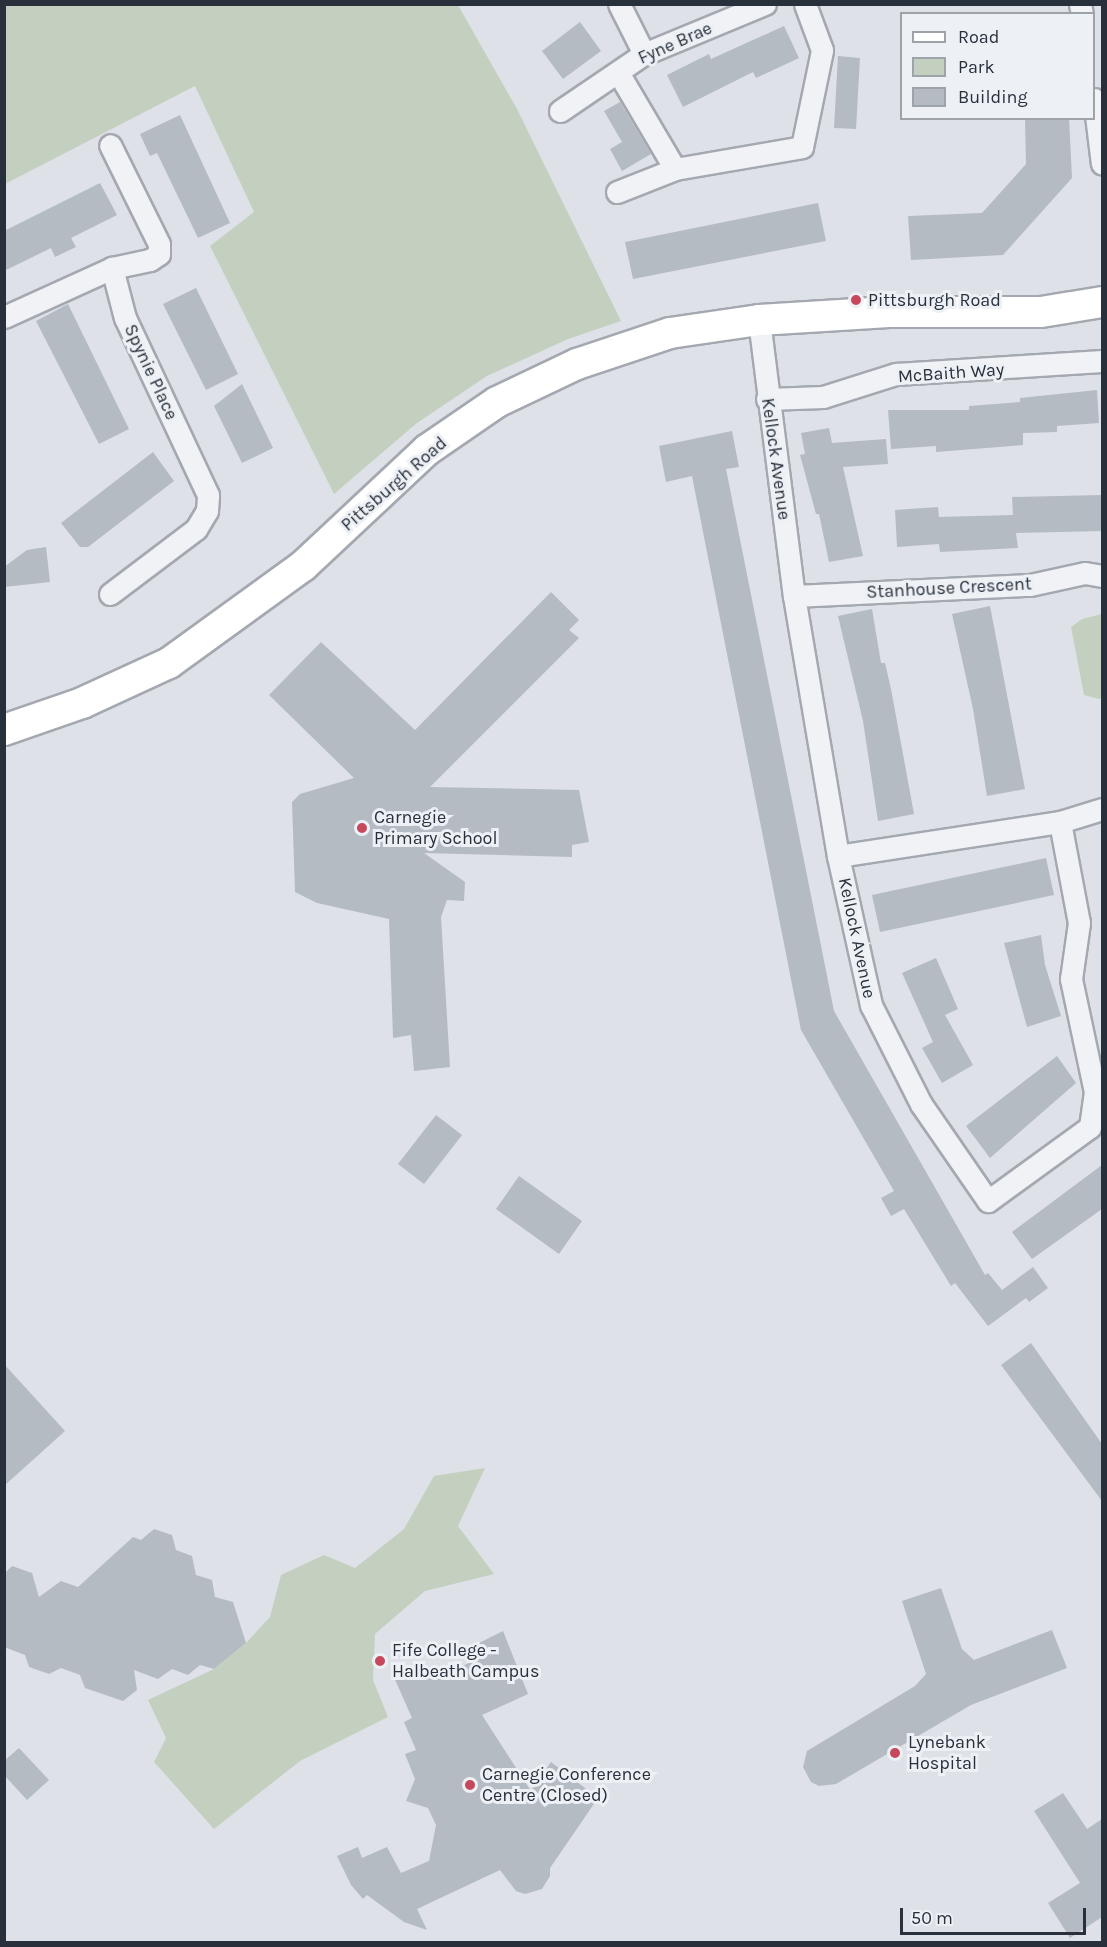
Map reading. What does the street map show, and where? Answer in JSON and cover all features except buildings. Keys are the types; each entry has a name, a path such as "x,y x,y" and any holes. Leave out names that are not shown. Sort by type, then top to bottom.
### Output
{"street":[{"path":"619,4 644,54"},
{"name":"Fyne Brae","path":"560,111 618,74 644,54 765,4"},
{"path":"617,192 675,169 802,147 822,50 805,4"},
{"path":"618,74 675,169"},
{"path":"1095,107 1102,164"},
{"path":"4,318 112,268 150,260 159,254 159,244 110,145"},
{"name":"Spynie Place","path":"110,594 196,528 207,511 208,495 125,318 112,268"},
{"name":"Pittsburgh Road","path":"4,730 82,704 178,657 303,566 427,450 497,402 577,364 670,333 759,320 890,312 1041,312 1102,302"},
{"name":"Kellock Avenue","path":"759,320 767,399 794,596 838,856 871,1005 921,1104 988,1201 1090,1126 1095,1092 1071,979 1079,923 1060,822"},
{"name":"McBaith Way","path":"767,399 823,397 896,374 1102,362"},
{"name":"Stanhouse Crescent","path":"794,596 1030,585 1085,573 1102,576"},
{"path":"838,856 1060,822 1102,809"}],"green space":[{"path":"5,4 458,5 517,109 621,321 568,339 487,376 417,423 334,494 210,246 254,212 195,86 5,184"},
{"path":"1102,614 1102,698 1099,699 1084,695 1071,627 1082,619"},
{"path":"485,1468 458,1526 494,1574 425,1591 375,1634 373,1680 388,1717 300,1761 214,1829 154,1762 166,1738 148,1700 214,1669 246,1643 270,1617 281,1575 324,1555 355,1568 404,1529 434,1476"}],"place":[{"name":"Pittsburgh Road","path":"856,300"},
{"name":"Carnegie Primary School","path":"362,828"},
{"name":"Fife College - Halbeath Campus","path":"380,1661"},
{"name":"Lynebank Hospital","path":"895,1753"},
{"name":"Carnegie Conference Centre (Closed)","path":"470,1785"}]}
